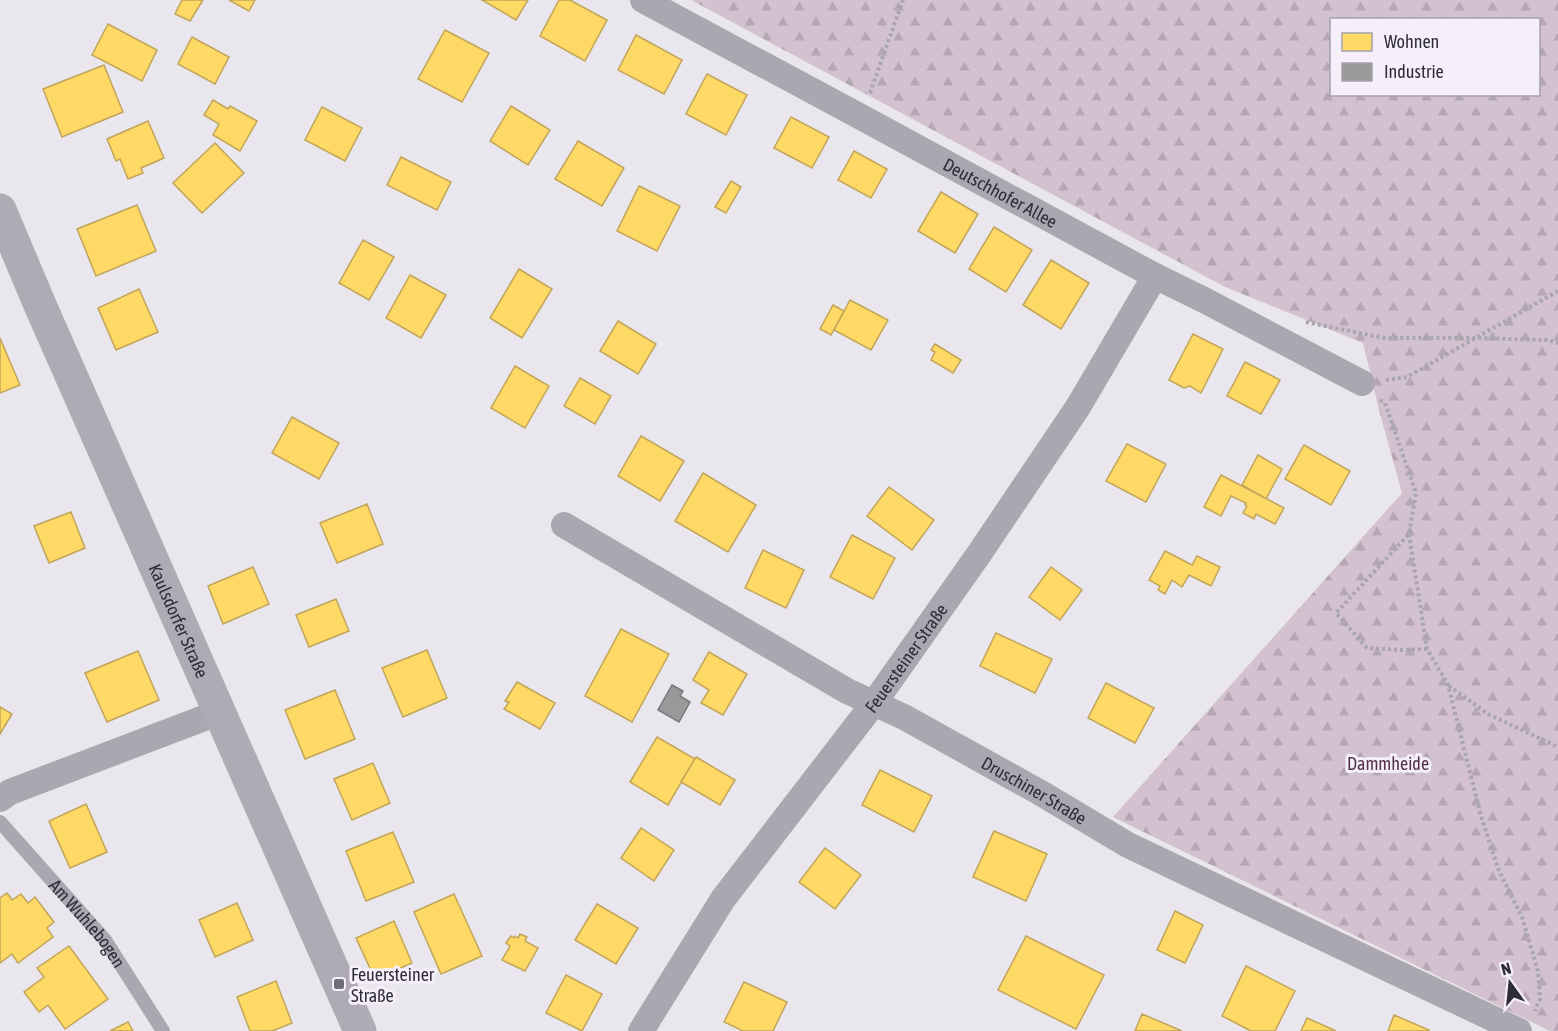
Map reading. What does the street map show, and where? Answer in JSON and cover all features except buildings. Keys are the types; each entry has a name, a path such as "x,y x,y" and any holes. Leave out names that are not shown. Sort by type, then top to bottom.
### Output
{"main road":[{"name":"Kaulsdorfer Straße","path":"0,210 360,1031"}],"street":[{"name":"Deutschhofer Allee","path":"643,0 1155,276 1362,383"},
{"name":"Feuersteiner Straße","path":"641,1031 723,899 874,703 979,554 1078,407 1155,276"},
{"name":"Druschiner Straße","path":"564,525 847,691 904,717 1128,844 1525,1026"},
{"path":"0,799 10,792 220,712"}],"lane":[{"name":"Am Wuhlebogen","path":"0,822 105,940 163,1031"}],"path":[{"path":"861,117 903,0"},
{"path":"1362,383 1407,378 1558,291"},
{"path":"1306,322 1384,338 1478,338 1546,340 1558,343"},
{"path":"1362,383 1385,403 1416,493 1409,534 1427,649 1448,685 1481,816 1499,871 1522,917 1538,971 1540,999 1525,1026"},
{"path":"1409,534 1336,613 1367,648 1427,649"},
{"path":"1448,685 1488,714 1558,747"}],"green space":[{"name":"Dammheide","path":"691,0 1558,0 1558,1031 1550,1031 1113,817 1402,493 1363,343 1225,287"}],"place":[{"name":"Feuersteiner Straße","path":"339,984"}]}
